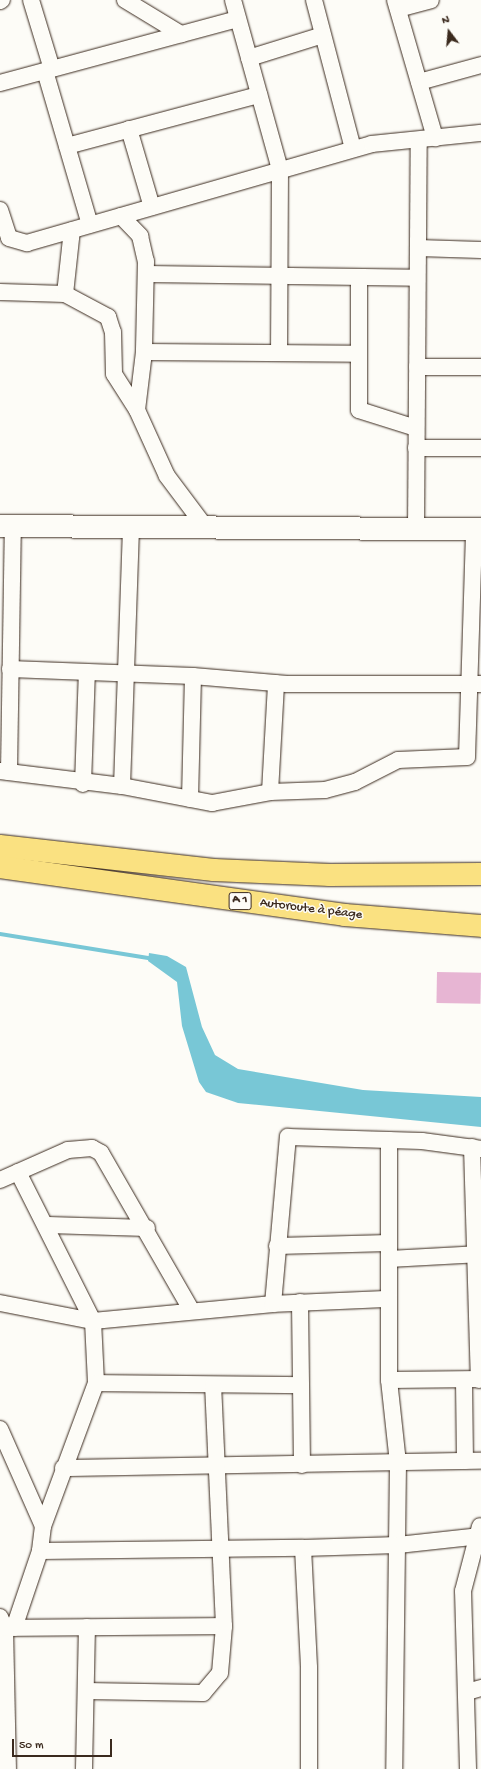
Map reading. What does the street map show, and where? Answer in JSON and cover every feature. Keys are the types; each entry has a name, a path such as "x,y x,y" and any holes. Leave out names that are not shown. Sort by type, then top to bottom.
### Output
{"highway":[{"path":"0,837 105,858"},
{"name":"A 1","path":"0,846 214,870 330,875 481,874"},
{"name":"Autoroute à péage","path":"0,867 123,886 345,915 481,926"},
{"path":"0,875 123,886"}],"street":[{"path":"31,0 67,146 90,225"},
{"path":"126,0 182,34"},
{"path":"233,0 280,169 279,352"},
{"path":"314,0 353,149"},
{"path":"430,0 396,5 435,138"},
{"path":"0,83 238,19"},
{"path":"249,58 323,35"},
{"path":"419,82 481,64"},
{"path":"67,146 259,96"},
{"path":"129,129 152,207"},
{"path":"0,210 9,238 17,243 90,225 353,149 481,133"},
{"path":"416,529 419,140"},
{"path":"121,216 140,236 147,274 144,352 137,410"},
{"path":"65,294 72,230"},
{"path":"418,248 481,250"},
{"path":"147,274 417,278"},
{"path":"359,277 359,410 416,428"},
{"path":"0,292 65,294 108,317 113,332 114,374 137,410 167,476 206,528"},
{"path":"144,352 279,352 358,354"},
{"path":"417,367 481,367"},
{"path":"416,448 481,448"},
{"path":"6,526 131,527 477,529 475,684 467,757 398,760 355,782 325,790 270,792 212,803 122,786 83,784 4,772 10,669 6,526"},
{"path":"122,786 131,527"},
{"path":"10,669 193,676 276,683 475,684"},
{"path":"83,784 86,672"},
{"path":"190,799 193,676"},
{"path":"270,792 276,683"},
{"path":"273,1304 277,1246 288,1137 389,1140 476,1148 478,1254 475,1380 465,1461"},
{"path":"389,1140 389,1380 398,1463 394,1769"},
{"path":"0,1180 68,1150 92,1148 101,1153 147,1228 192,1311"},
{"path":"8,1769 5,1632 40,1551 43,1526 63,1468 96,1383 93,1320 48,1225 18,1172"},
{"path":"48,1225 147,1228"},
{"path":"277,1246 389,1243"},
{"path":"389,1259 478,1254"},
{"path":"0,1303 93,1320 300,1302 389,1300"},
{"path":"300,1302 302,1465"},
{"path":"389,1380 475,1380"},
{"path":"96,1383 301,1385"},
{"path":"86,1691 203,1692 220,1673 224,1626 222,1549 213,1385"},
{"path":"0,1429 43,1526"},
{"path":"63,1468 218,1468 465,1461 481,1462"},
{"path":"40,1551 303,1548 398,1545 479,1532 463,1591 474,1690 472,1766"},
{"path":"303,1548 309,1668 309,1769"},
{"path":"5,1632 88,1627 224,1626"},
{"path":"84,1769 88,1627"}],"water":[{"path":"149,953 167,956 186,967 202,1027 215,1055 238,1069 363,1090 481,1097 481,1127 238,1103 206,1092 199,1082 182,1026 177,982 148,961"}],"building":[{"path":"437,972 481,973 480,1004 436,1003"}],"waterway":[{"path":"0,934 148,958"}]}
